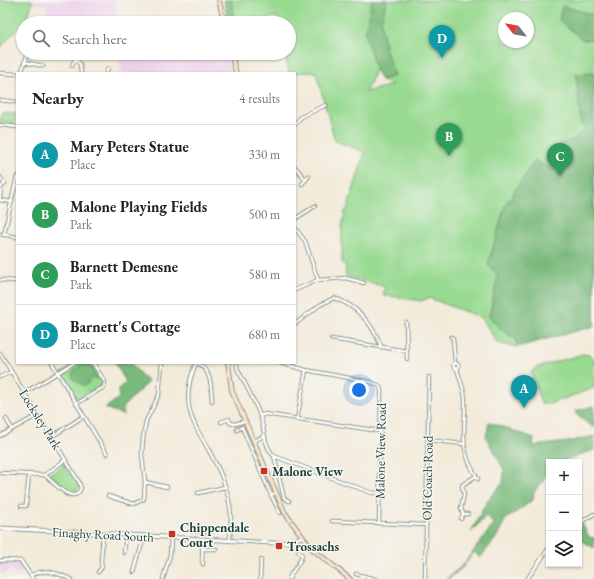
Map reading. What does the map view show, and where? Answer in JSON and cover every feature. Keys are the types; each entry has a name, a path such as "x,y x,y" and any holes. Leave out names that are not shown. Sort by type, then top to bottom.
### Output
{"main road":[{"path":"219,0 222,16"},
{"path":"233,60 236,72"},
{"path":"228,364 232,391 275,493 285,513 301,537 320,557 350,579"}],"street":[{"path":"72,66 75,60"},
{"path":"77,60 80,64 81,72"},
{"path":"21,72 24,62 43,66"},
{"path":"106,72 108,68"},
{"path":"0,73 16,74"},
{"path":"0,100 16,102"},
{"path":"296,124 301,117 326,105"},
{"path":"0,125 16,127"},
{"path":"296,168 306,180"},
{"path":"302,184 309,176"},
{"path":"0,177 5,184 0,186 0,199 12,202"},
{"path":"4,235 16,181"},
{"path":"296,218 315,206"},
{"path":"296,229 305,241 318,280"},
{"path":"0,234 16,237"},
{"path":"296,290 318,280 346,278 364,283"},
{"path":"0,280 16,281"},
{"path":"296,323 320,305 334,298 355,308 367,319 376,332 381,346"},
{"path":"406,322 407,359"},
{"path":"450,336 453,338 456,363 454,366 457,368 465,397 465,456 478,479"},
{"path":"331,339 407,350"},
{"name":"Locksley Park","path":"0,353 66,460 81,488 78,494 68,494 45,475"},
{"path":"52,364 107,454"},
{"path":"24,393 72,364"},
{"path":"76,404 104,387 105,382 95,364"},
{"path":"108,496 129,503 140,502 145,498 142,454 143,438 146,421 159,395 162,364"},
{"path":"197,364 188,383 188,408 199,434 219,471 225,488 231,518 230,540"},
{"path":"198,364 205,369 211,380 212,401"},
{"path":"237,364 237,368 260,416 264,436 270,452 274,456 372,492 379,493"},
{"name":"Malone View Road","path":"284,364 306,370 376,383 381,391 379,523"},
{"path":"297,419 306,370"},
{"path":"0,377 11,372"},
{"name":"Old Coach Road","path":"425,579 429,377"},
{"path":"260,416 266,414 380,431"},
{"path":"0,436 38,415"},
{"path":"51,437 84,416"},
{"path":"6,419 12,429"},
{"path":"221,422 229,419 230,423 235,424 245,421"},
{"path":"237,430 242,427 280,513"},
{"path":"254,441 264,436"},
{"path":"428,440 464,444"},
{"path":"274,456 284,498 289,502"},
{"path":"0,473 45,475 66,460"},
{"path":"22,506 26,506 28,501 29,474"},
{"path":"461,519 463,514 461,508 464,494 462,485 476,476"},
{"path":"145,482 167,487"},
{"path":"198,493 225,488"},
{"path":"271,495 275,493"},
{"path":"463,514 468,514"},
{"path":"582,521 594,514"},
{"path":"332,521 426,525"},
{"name":"Finaghy Road South","path":"0,528 283,543 295,541 301,537"},
{"path":"190,529 204,533"},
{"path":"199,531 203,564"},
{"path":"98,572 102,567 103,534"},
{"path":"124,553 126,535"},
{"path":"134,572 144,536"},
{"path":"163,579 170,555 171,538"},
{"path":"202,549 216,549"},
{"path":"289,579 291,573 301,562 302,555 298,551"},
{"path":"527,579 546,552"},
{"path":"260,579 261,560"},
{"path":"0,561 21,561 33,579"},
{"path":"31,575 41,571 50,571 71,579"},
{"path":"356,574 376,579"}],"shaded area":[{"path":"32,0 115,0 117,16 48,16 45,4 32,4"},
{"path":"120,60 228,60 231,72 121,72"},
{"path":"18,561 25,570 15,575 13,570 0,574 0,564"}],"green space":[{"path":"0,0 32,0 28,15 16,16 16,30 0,49"},
{"path":"224,0 231,0 234,16 226,16"},
{"path":"227,0 594,0 594,326 517,347 497,343 482,318 429,298 421,301 383,295 385,287 346,276 345,264 342,263 342,227 345,211 347,210 365,152 335,141 316,72 289,72 286,60 296,60 296,16 228,16","holes":["375,69 381,80 392,85 365,92 371,82"]},
{"path":"372,0 387,0 381,22 385,47 394,76 381,80 375,68 365,33"},
{"path":"562,6 594,15 594,39 583,40 559,20"},
{"path":"594,73 594,326 517,347 516,339 503,331 489,317 498,274 488,265 505,206 535,160 553,169 561,170 565,168 564,156 559,144 573,140 587,127 581,125 576,74"},
{"path":"2,113 16,114 14,124 0,123"},
{"path":"583,354 589,355 594,359 594,388 549,404 541,404 531,372 538,367"},
{"path":"77,364 91,364 103,384 77,400 61,373"},
{"path":"82,364 90,364 97,377 96,379 92,378 85,386 73,379 72,373"},
{"path":"116,364 131,364 148,382 124,406 123,415 105,408 119,398 118,389 126,382"},
{"path":"594,406 594,428 579,417 575,411"},
{"path":"489,422 534,438 533,446 567,442 594,436 594,450 568,459 546,459 546,472 543,481 534,492 533,500 505,520 496,538 480,558 474,552 463,567 446,579 462,566 494,524 486,516 471,532 489,498 503,483 504,470 486,437"},
{"path":"62,464 66,464 66,468 79,485 76,493 70,494 67,492 67,488 54,478 49,477 49,474 62,467"},
{"path":"582,523 589,537 594,538 594,548 582,541"}],"place":[{"name":"Barnett's Cottage","path":"442,58"},
{"name":"Malone Playing Fields","path":"449,156"},
{"name":"Barnett Demesne","path":"560,176"},
{"name":"Mary Peters Statue","path":"524,408"},
{"name":"Malone View","path":"264,471"},
{"name":"Chippendale Court","path":"172,534"},
{"name":"Trossachs","path":"279,546"}]}
